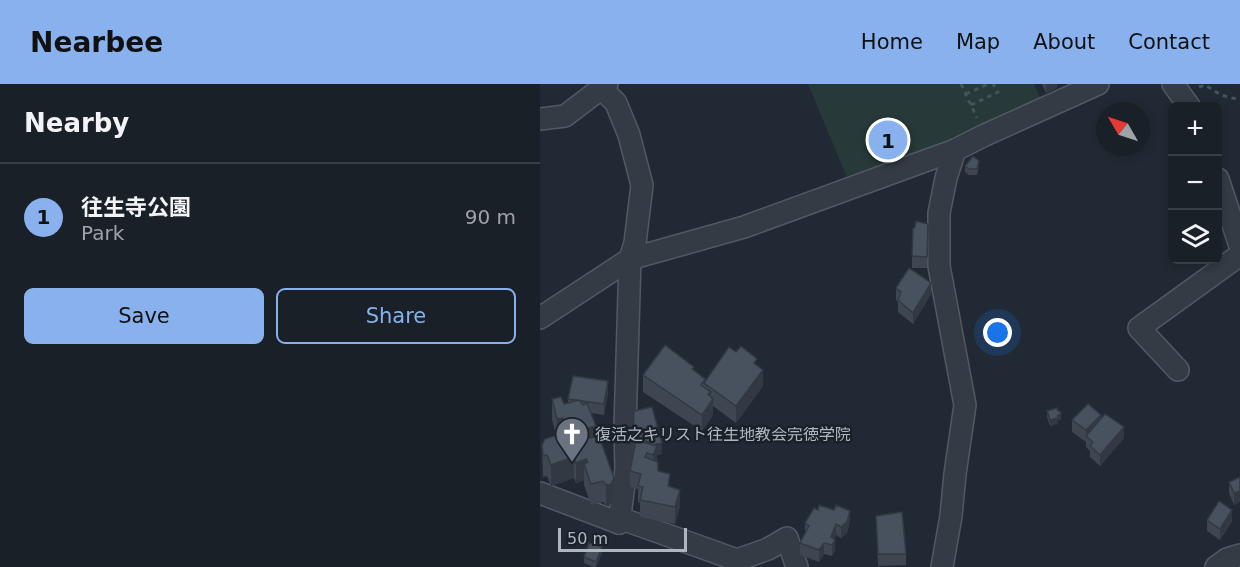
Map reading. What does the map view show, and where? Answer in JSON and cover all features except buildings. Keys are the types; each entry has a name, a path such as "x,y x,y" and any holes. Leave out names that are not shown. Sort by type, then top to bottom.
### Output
{"street":[{"path":"540,318 630,259 744,227 955,150 1098,84"},
{"path":"1173,84 1186,102"},
{"path":"540,119 565,116 603,86 616,103 629,135 642,185 635,243 630,259 626,469 619,523"},
{"path":"942,567 965,405 939,266 939,213 945,178 955,150"},
{"path":"1222,191 1240,246"},
{"path":"1178,370 1139,328 1240,255"},
{"path":"540,494 619,523 625,520 737,560 768,549 787,537 797,567"},
{"path":"1216,567 1227,559 1240,555"}],"path":[{"path":"961,84 985,135"},
{"path":"966,94 988,84"},
{"path":"971,105 998,92 993,84"},
{"path":"1198,87 1204,85 1221,95 1240,100"}],"shaded area":[{"path":"808,84 1034,84 1041,99 849,182"}],"place":[{"name":"往生寺公園","path":"888,140"},
{"name":"復活之キリスト往生地教会完徳学院","path":"572,463"}]}
